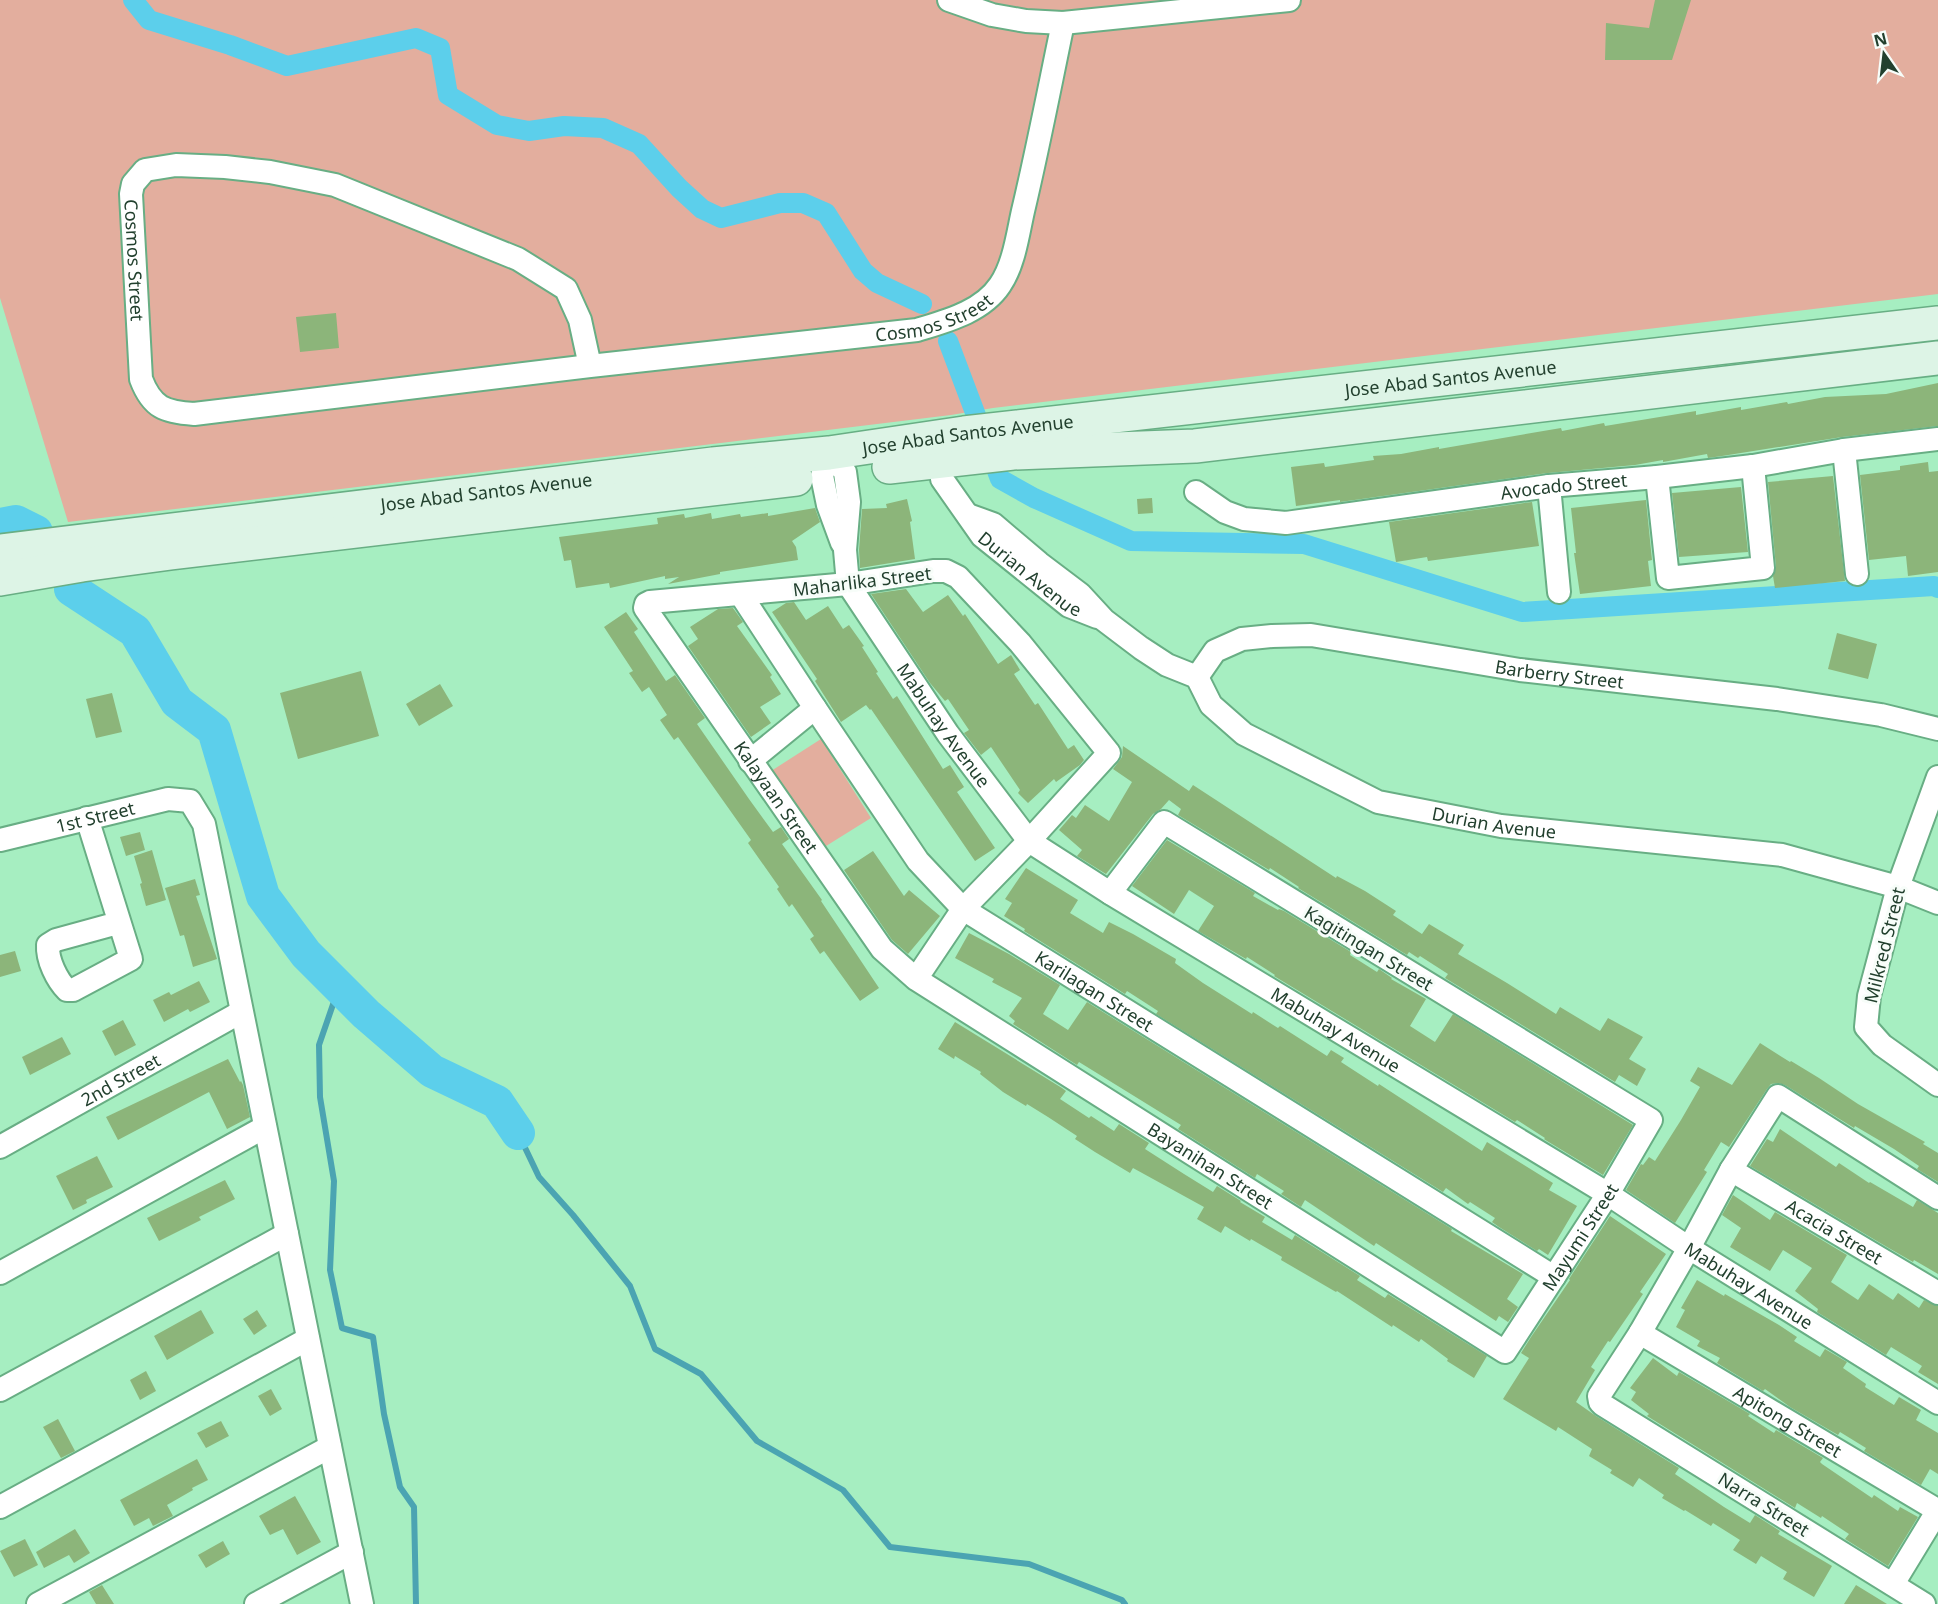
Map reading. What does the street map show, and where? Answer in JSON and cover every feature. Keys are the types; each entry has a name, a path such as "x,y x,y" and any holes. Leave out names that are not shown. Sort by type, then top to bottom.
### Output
{"main road":[{"name":"Jose Abad Santos Avenue","path":"9,549 72,553 832,467 952,447 1938,323"},
{"name":"Jose Abad Santos Avenue","path":"1012,440 1196,446 1938,358"},
{"name":"Jose Abad Santos Avenue","path":"0,579 41,572 72,553"}],"street":[{"path":"949,0 992,15 1026,21 1063,23 1289,0"},
{"name":"Cosmos Street","path":"590,366 580,320 566,289 518,259 335,185 270,172 176,165 145,170 133,184 131,194 141,379 146,393 154,403 175,413 194,414 590,366 917,330 956,318 983,302 1000,285 1012,258 1063,23"},
{"name":"Avocado Street","path":"1196,492 1225,512 1244,519 1286,523 1549,486 1753,466 1844,450 1938,439"},
{"name":"Durian Avenue","path":"952,447 942,479 968,515 993,524 1080,594 1104,620 1167,665 1197,677 1211,705 1244,734 1378,802 1501,826 1782,855 1898,887 1938,903"},
{"path":"1844,450 1857,574"},
{"path":"1657,477 1668,578 1763,568 1753,466"},
{"name":"Mabuhay Avenue","path":"832,467 849,502 845,550 848,584 948,734 1029,841 1110,893 1608,1194 1689,1248 1938,1403"},
{"path":"1549,486 1559,592"},
{"name":"Maharlika Street","path":"645,608 650,602 848,584 933,571 946,571 958,577 1020,643 1109,753 1029,841"},
{"name":"Karilagan Street","path":"741,595 918,861 963,909 1554,1277"},
{"name":"Kalayaan Street","path":"645,608 882,949 916,979"},
{"name":"Barberry Street","path":"1197,677 1215,651 1242,639 1311,635 1520,670 1777,699 1881,715 1938,729"},
{"path":"750,760 815,708"},
{"name":"Milkred Street","path":"1938,777 1898,887 1869,996 1866,1027 1882,1046 1938,1084"},
{"name":"1st Street","path":"0,840 168,799 189,801 204,824 242,1012"},
{"path":"87,818 118,923"},
{"name":"Kagitingan Street","path":"1110,893 1164,822 1651,1120"},
{"path":"916,979 963,909 1029,841"},
{"name":"Bayanihan Street","path":"916,979 1505,1352"},
{"path":"242,1012 362,1604"},
{"name":"2nd Street","path":"1,1144 242,1012"},
{"path":"1640,1333 1731,1170 1778,1096 1938,1198"},
{"name":"Mayumi Street","path":"1505,1352 1608,1194 1651,1120"},
{"path":"0,1273 265,1127"},
{"name":"Acacia Street","path":"1731,1170 1938,1293"},
{"path":"0,1390 287,1234"},
{"name":"Narra Street","path":"1640,1333 1599,1396 1603,1405 1924,1604"},
{"name":"Apitong Street","path":"1640,1333 1938,1510"},
{"path":"0,1507 308,1339"},
{"path":"38,1604 330,1448"},
{"path":"1893,1584 1938,1510"},
{"path":"256,1604 352,1552"}],"shaded area":[{"path":"0,0 1938,0 1938,294 68,522 0,298"},
{"path":"821,739 871,818 818,851 768,773"}],"building":[{"path":"1655,0 1691,0 1672,60 1605,60 1606,23 1649,28"},
{"path":"336,313 339,348 300,352 296,317"},
{"path":"1938,383 1938,426 1842,437 1708,458 1707,454 1663,462 1663,460 1635,465 1548,473 1296,506 1291,467 1324,463 1325,467 1374,460 1373,456 1401,454 1439,447 1439,449 1561,428 1562,431 1604,423 1605,426 1696,411 1696,415 1741,407 1741,410 1787,402 1788,404 1825,397 1886,394"},
{"path":"1928,462 1929,472 1938,471 1938,572 1908,576 1906,556 1869,560 1860,475 1900,470 1900,466"},
{"path":"1833,476 1845,581 1775,588 1773,576 1776,567 1768,482"},
{"path":"1741,487 1748,552 1679,557 1672,493"},
{"path":"1152,498 1153,513 1138,514 1137,499"},
{"path":"907,499 912,521 910,522 915,559 860,568 862,509 887,508 886,504"},
{"path":"1646,500 1652,560 1648,561 1651,586 1580,594 1571,508"},
{"path":"1532,502 1539,546 1428,561 1427,557 1396,562 1389,522"},
{"path":"815,508 820,522 792,541 796,547 798,560 720,572 720,574 668,584 679,577 665,579 665,576 610,588 609,583 576,588 571,560 564,561 559,537 658,524 657,518 684,514 685,518 711,513 712,519 740,514 741,517 768,513 768,516"},
{"path":"906,589 923,612 948,595 963,616 965,614 998,664 1011,655 1020,670 1014,674 1035,705 1038,703 1068,749 1074,745 1084,760 1080,765 1056,782 1054,779 1028,803 1018,793 1020,790 991,747 981,755 964,733 969,730 948,699 945,701 930,683 871,594"},
{"path":"794,602 806,620 828,606 843,629 849,625 864,646 862,647 878,672 876,673 893,699 897,696 943,769 950,765 964,787 957,792 995,848 975,861 871,709 866,705 841,722 815,681 817,679 772,612 786,603"},
{"path":"733,608 743,622 737,626 772,675 770,677 781,694 760,707 771,723 751,737 688,646 698,639 690,627 718,609"},
{"path":"626,612 638,629 634,632 666,681 675,675 705,718 697,724 749,799 773,832 781,827 789,839 782,844 822,900 879,988 860,1001 824,951 820,954 810,939 814,936 792,904 789,907 777,889 779,887 748,843 751,840 678,737 674,740 660,720 667,715 649,687 642,692 629,673 633,671 604,627"},
{"path":"1837,633 1877,644 1868,679 1828,669"},
{"path":"361,671 379,736 298,759 280,693"},
{"path":"440,684 453,706 419,726 406,704"},
{"path":"112,693 122,732 96,738 86,699"},
{"path":"1123,746 1189,791 1193,785 1336,878 1337,876 1365,891 1396,911 1393,915 1422,934 1429,924 1464,945 1458,954 1556,1014 1560,1007 1600,1031 1608,1018 1643,1037 1629,1059 1646,1069 1637,1086 1619,1075 1615,1082 1445,978 1448,974 1420,956 1418,958 1409,952 1407,955 1298,888 1270,868 1269,870 1178,815 1181,809 1169,800 1153,814 1106,874 1077,856 1082,850 1059,830 1072,815 1076,818 1085,805 1109,821 1132,782 1113,769 1122,757"},
{"path":"140,832 145,850 126,856 120,837"},
{"path":"1167,840 1255,893 1253,896 1284,911 1351,952 1350,955 1377,972 1379,969 1391,979 1426,999 1410,1026 1435,1042 1453,1014 1633,1125 1603,1175 1517,1120 1515,1122 1274,976 1247,957 1246,959 1198,931 1214,906 1189,890 1174,914 1132,886"},
{"path":"152,850 166,900 146,906 134,856"},
{"path":"873,851 904,896 909,890 940,916 908,954 892,940 844,870"},
{"path":"1026,868 1078,900 1070,913 1103,933 1109,922 1133,934 1176,959 1175,963 1252,1014 1253,1012 1278,1028 1280,1026 1327,1056 1331,1050 1344,1058 1341,1062 1482,1151 1487,1142 1553,1183 1549,1190 1577,1206 1548,1255 1539,1249 1537,1251 1499,1227 1492,1222 1495,1218 1470,1202 1468,1204 1446,1188 1443,1192 1156,1014 1158,1011 1127,991 1125,994 1024,931 1025,929 1004,916 1012,903 1005,899"},
{"path":"195,879 200,895 196,896 217,959 193,967 184,935 180,936 165,888"},
{"path":"969,933 1060,985 1043,1014 1068,1030 1087,1002 1523,1274 1507,1299 1518,1307 1508,1322 1499,1316 1496,1321 1376,1243 1374,1246 1305,1200 1301,1207 1281,1194 1284,1191 1257,1174 1255,1178 1178,1129 1181,1125 1079,1062 1077,1065 1013,1024 1015,1021 1009,1016 1022,998 992,982 994,979 955,958"},
{"path":"15,951 21,971 0,977 0,955"},
{"path":"199,981 210,1002 190,1012 188,1009 164,1022 153,1000 169,992 171,995"},
{"path":"123,1020 136,1045 115,1056 102,1031"},
{"path":"955,1022 1062,1088 1066,1091 1060,1099 1089,1118 1091,1116 1114,1131 1119,1124 1149,1143 1145,1149 1184,1174 1213,1192 1217,1186 1265,1217 1262,1222 1292,1240 1295,1235 1360,1276 1357,1280 1385,1298 1388,1294 1487,1356 1474,1378 1447,1361 1448,1359 1421,1339 1419,1342 1393,1325 1392,1327 1337,1291 1281,1260 1282,1257 1251,1239 1250,1241 1225,1226 1221,1233 1197,1219 1204,1207 1133,1168 1130,1173 1075,1139 1077,1136 1048,1117 1003,1092 980,1074 981,1072 955,1056 954,1059 938,1049"},
{"path":"62,1037 71,1054 30,1075 22,1057"},
{"path":"1760,1043 1858,1104 1925,1142 1923,1144 1938,1153 1938,1182 1917,1169 1919,1166 1894,1149 1778,1083 1771,1084 1767,1089 1729,1147 1721,1142 1704,1170 1707,1172 1675,1223 1626,1190 1641,1164 1643,1165 1649,1157 1655,1161 1681,1120 1700,1087 1690,1081 1698,1067 1732,1085"},
{"path":"228,1059 243,1085 250,1117 227,1129 209,1092 118,1140 106,1117"},
{"path":"1780,1129 1836,1167 1839,1163 1869,1183 1913,1207 1917,1200 1938,1213 1938,1274 1914,1260 1913,1262 1750,1166 1767,1139 1773,1142"},
{"path":"97,1156 113,1187 86,1200 87,1203 73,1210 56,1176"},
{"path":"225,1180 235,1199 199,1217 201,1220 159,1241 147,1218"},
{"path":"1733,1195 1770,1220 1775,1212 1847,1255 1831,1282 1858,1300 1869,1284 1893,1300 1898,1293 1919,1308 1924,1300 1938,1306 1938,1384 1918,1372 1922,1366 1891,1347 1886,1355 1817,1312 1818,1309 1795,1291 1812,1268 1783,1250 1770,1271 1730,1247 1741,1228 1722,1215"},
{"path":"1610,1216 1666,1254 1640,1292 1643,1294 1591,1367 1595,1370 1576,1402 1679,1468 1675,1474 1724,1507 1750,1523 1755,1515 1780,1531 1778,1534 1832,1566 1814,1597 1783,1579 1787,1572 1761,1556 1756,1564 1733,1550 1740,1540 1713,1523 1711,1526 1662,1498 1664,1495 1639,1478 1633,1487 1610,1473 1612,1470 1589,1456 1592,1449 1558,1427 1556,1431 1503,1399 1529,1358 1521,1353"},
{"path":"1697,1280 1779,1325 1797,1337 1794,1341 1820,1357 1825,1349 1847,1362 1843,1368 1866,1384 1865,1387 1894,1405 1899,1397 1921,1410 1916,1420 1938,1433 1938,1474 1930,1469 1921,1485 1864,1451 1866,1448 1840,1432 1838,1435 1790,1407 1765,1389 1763,1391 1717,1363 1720,1358 1697,1346 1700,1341 1676,1327 1685,1310 1681,1308"},
{"path":"201,1310 214,1333 167,1360 154,1336"},
{"path":"257,1310 267,1326 254,1335 243,1319"},
{"path":"1653,1358 1677,1376 1679,1372 1750,1414 1748,1416 1774,1433 1776,1430 1823,1458 1820,1462 1822,1464 1872,1498 1874,1495 1898,1511 1900,1507 1918,1517 1888,1566 1845,1539 1849,1534 1822,1516 1821,1518 1797,1503 1795,1508 1647,1416 1649,1414 1631,1400 1636,1392 1630,1388"},
{"path":"146,1371 156,1391 140,1400 130,1380"},
{"path":"271,1389 282,1409 270,1416 258,1396"},
{"path":"58,1419 75,1451 61,1458 43,1427"},
{"path":"221,1421 229,1436 206,1448 197,1433"},
{"path":"197,1459 208,1480 167,1505 173,1516 153,1526 149,1518 134,1526 120,1500"},
{"path":"295,1496 321,1542 297,1555 283,1529 270,1535 259,1516"},
{"path":"75,1529 90,1553 74,1563 69,1555 44,1568 36,1552"},
{"path":"25,1539 38,1565 14,1577 0,1551"},
{"path":"223,1541 230,1554 206,1568 198,1555"},
{"path":"102,1585 114,1604 96,1604 89,1592"},
{"path":"1856,1585 1887,1604 1844,1604"}],"waterway":[{"path":"133,0 149,20 230,45 287,66 416,38 440,48 448,95 497,125 529,131 564,126 603,128 639,144 679,188 702,209 721,218 780,203 803,203 826,213 863,271 877,283 922,304"},
{"path":"948,341 1000,479 1034,498 1131,541 1304,544 1522,612 1934,586 1938,588"},
{"path":"0,525 16,522 36,532"},
{"path":"71,589 135,631 177,702 214,730 263,896 306,954 366,1014 432,1071 497,1102 518,1133"},
{"path":"339,987 319,1045 320,1097 334,1181 330,1270 342,1328 373,1337 384,1414 400,1487 414,1507 416,1604"},
{"path":"518,1133 539,1177 630,1286 655,1349 701,1374 757,1441 843,1490 890,1547 1029,1564 1122,1600 1125,1604"}]}
